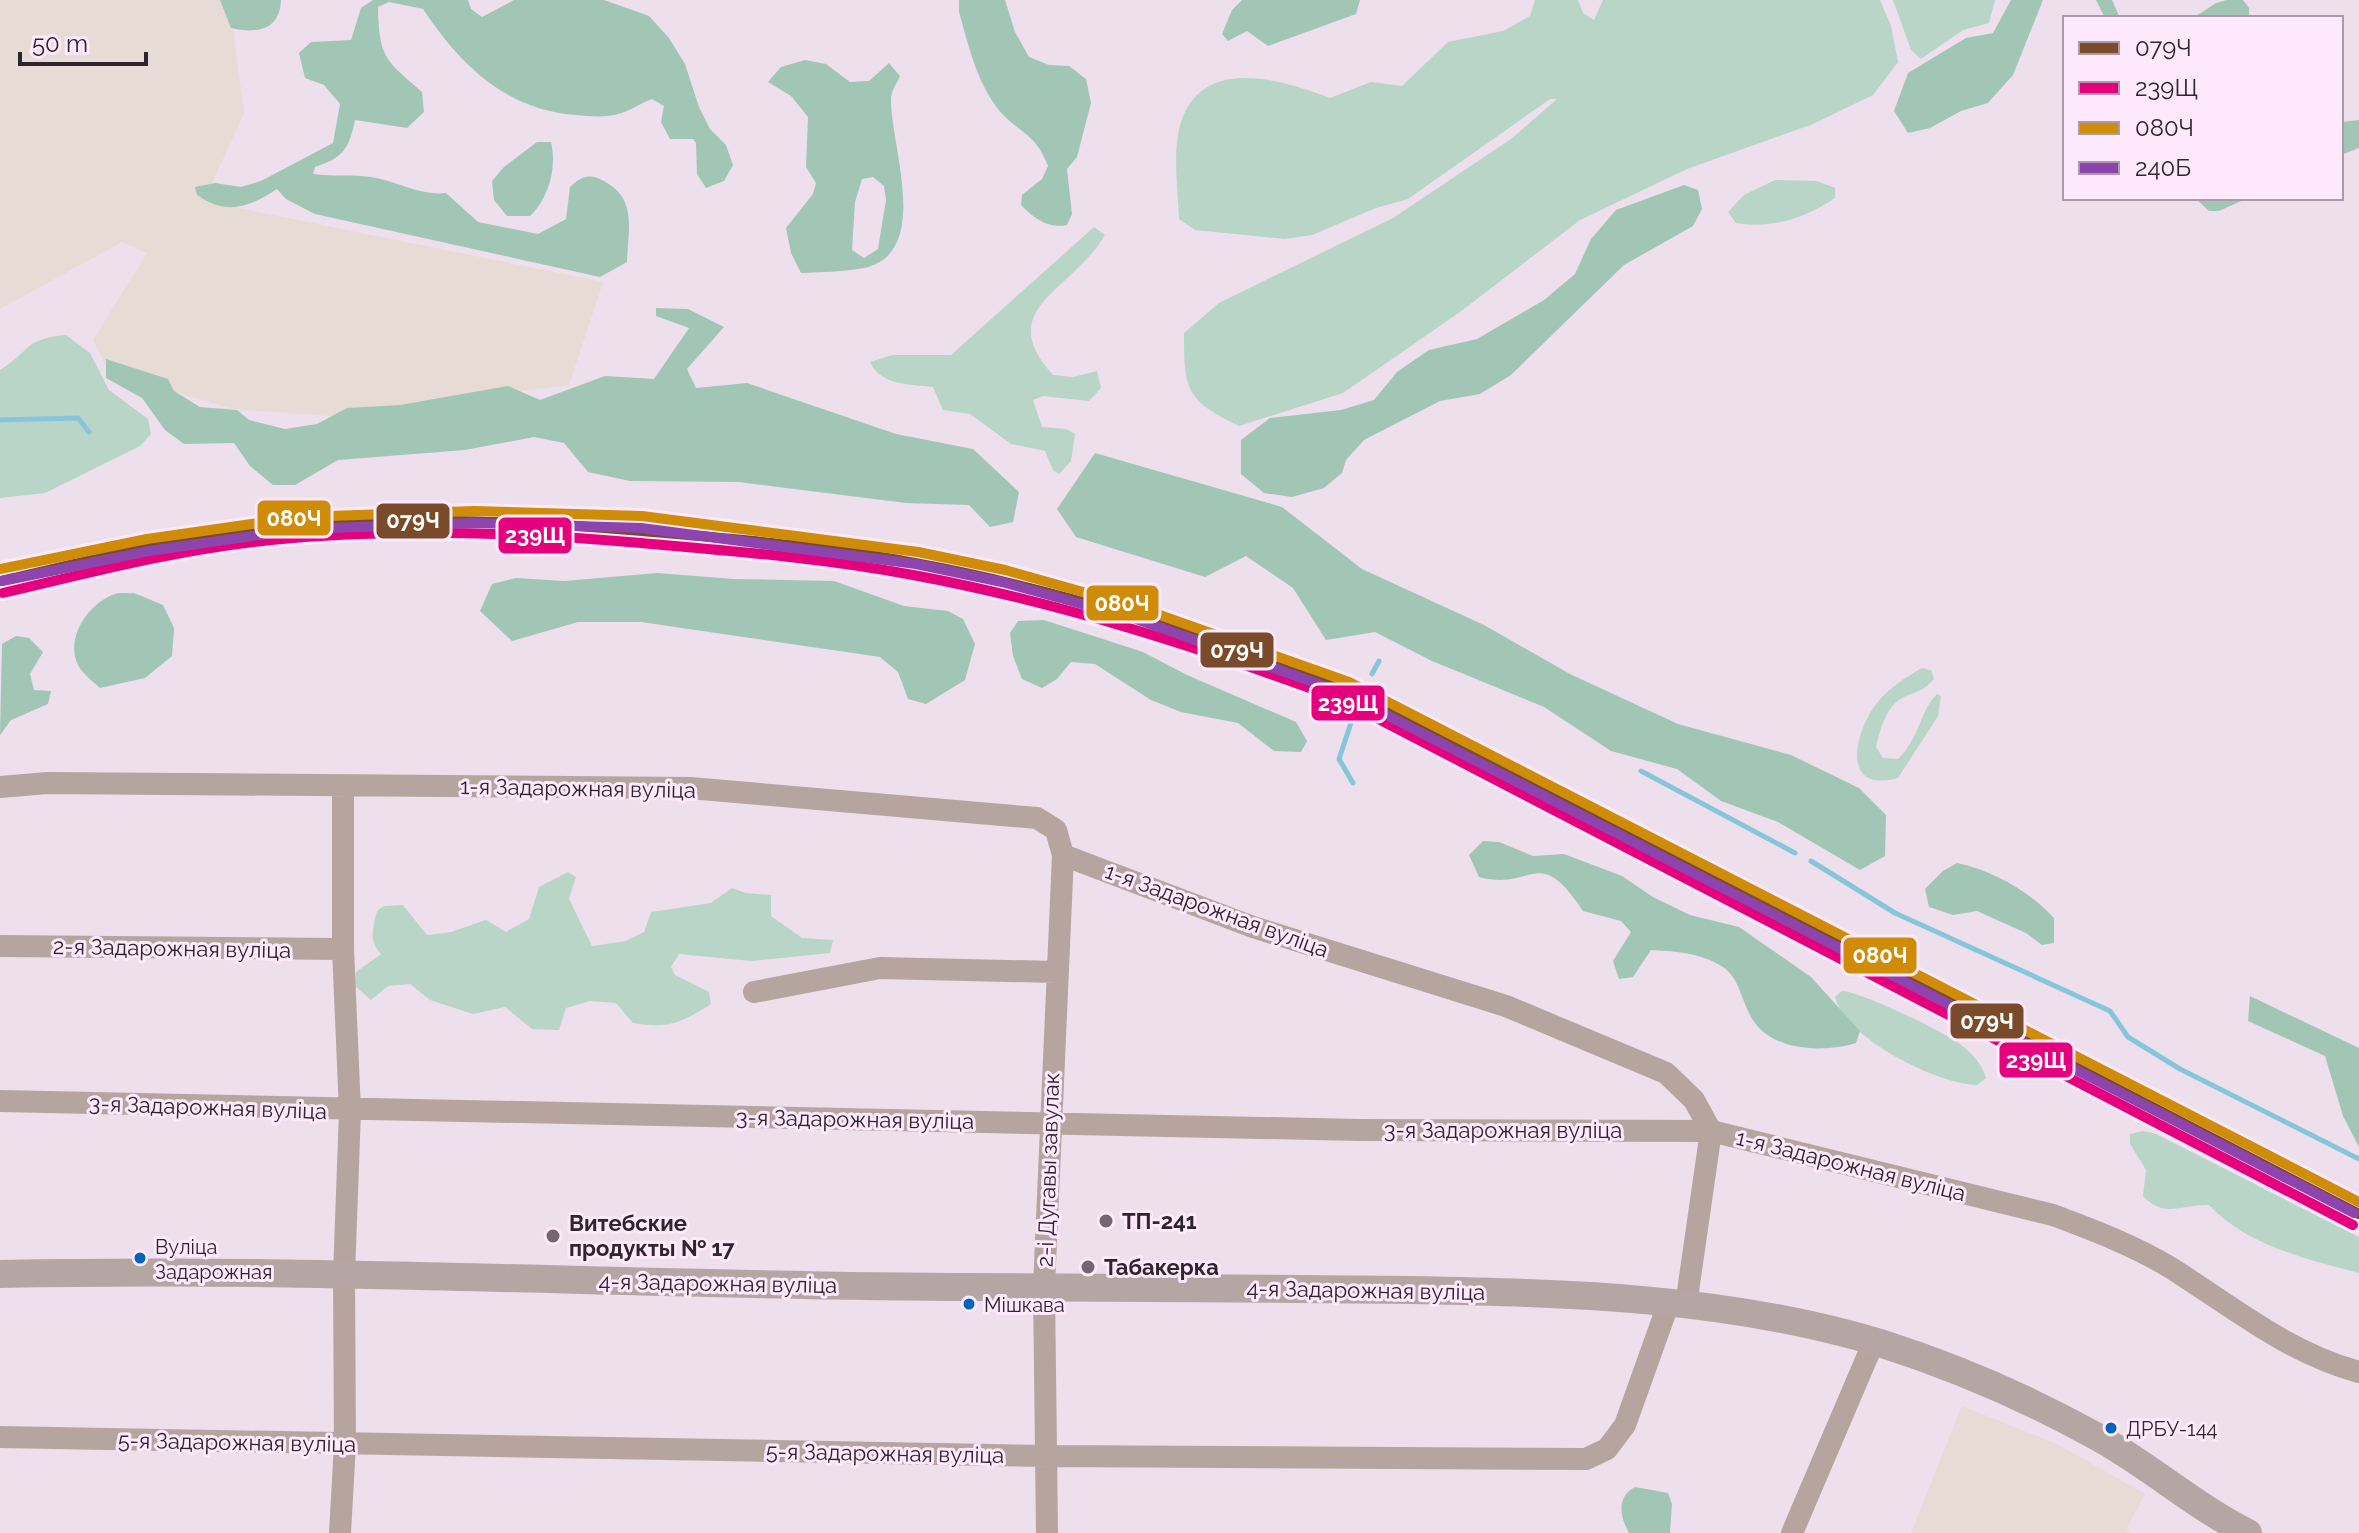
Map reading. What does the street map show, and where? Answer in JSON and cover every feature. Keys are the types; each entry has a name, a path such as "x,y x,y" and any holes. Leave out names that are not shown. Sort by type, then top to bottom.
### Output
{"main road":[{"name":"4-я Задарожная вуліца","path":"0,1274 140,1271 1563,1293 1678,1303 1791,1322 1874,1341 1940,1363 2094,1435 2210,1514 2248,1533"}],"street":[{"name":"1-я Задарожная вуліца","path":"0,787 47,783 690,788 1037,818 1056,830 1063,855 1253,927 1506,1006 1666,1073 1694,1100 1711,1131 2053,1215 2168,1267 2285,1344 2323,1363 2359,1372"},
{"path":"340,1533 345,1444 344,1275 350,1111 343,949 343,786"},
{"name":"2-і Дугавы завулак","path":"1047,1533 1044,1287 1063,855"},
{"name":"2-я Задарожная вуліца","path":"0,946 343,949"},
{"path":"754,992 880,968 1056,972"},
{"name":"3-я Задарожная вуліца","path":"0,1101 350,1111 1359,1130 1711,1131"},
{"name":"5-я Задарожная вуліца","path":"0,1437 1047,1456 1586,1459 1607,1449 1625,1425 1678,1303 1711,1131"},
{"path":"1792,1533 1874,1341"}],"shaded area":[{"path":"0,0 229,0 244,113 204,201 603,282 569,385 330,416 233,409 110,373 93,340 147,253 122,242 0,309"},
{"name":"ДРБУ-144","path":"1962,1406 2057,1444 2145,1494 2126,1530 2131,1533 1911,1533"}],"green space":[{"path":"220,0 281,0 280,10 271,24 249,31 231,28"},
{"path":"373,0 468,0 471,9 482,17 514,0 604,0 649,16 669,38 685,64 699,107 710,129 726,145 733,165 724,181 706,188 697,174 696,143 693,139 670,139 661,122 664,106 652,99 622,113 602,116 575,115 526,104 486,80 469,65 423,9 389,2 378,7 383,48 393,65 422,92 424,112 407,128 355,120 343,151 315,167 313,174 371,177 417,190 446,193 478,222 538,234 566,219 570,187 585,177 597,178 613,187 626,205 629,226 627,262 600,277 315,214 286,199 277,189 238,207 218,205 197,195 195,187 215,183 241,187 261,181 333,143 340,104 324,85 305,78 299,53 311,42 351,40 361,8"},
{"path":"959,0 1005,0 1015,32 1029,57 1049,65 1069,66 1086,79 1091,103 1077,157 1067,169 1072,214 1067,225 1042,221 1021,205 1022,195 1042,179 1048,166 1037,145 1002,114 988,95 969,48 959,12"},
{"path":"1242,0 1360,0 1356,14 1268,46 1247,31 1228,41 1222,34 1232,10"},
{"path":"1535,0 1578,0 1583,13 1594,20 1603,0 1880,0 1891,26 1898,62 1873,95 1813,124 1687,169 1580,220 1460,312 1343,393 1239,426 1208,409 1192,392 1187,381 1184,333 1219,303 1393,218 1511,139 1557,99 1550,99 1408,199 1376,208 1312,235 1285,239 1195,230 1179,219 1178,135 1186,110 1198,94 1214,84 1252,78 1293,86 1330,98 1371,82 1402,86 1448,42 1503,31 1530,16"},
{"path":"1893,0 1995,0 1989,23 1963,30 1921,59 1911,50"},
{"path":"2011,0 2043,0 2013,75 1988,103 1961,111 1930,128 1908,133 1894,111 1908,73 1966,38 1993,33"},
{"path":"2096,0 2112,0 2119,16 2104,16"},
{"path":"2243,0 2249,8 2249,15 2196,16 2216,3"},
{"path":"805,60 826,64 850,82 869,81 889,63 900,76 891,99 903,195 903,220 897,242 885,258 864,268 801,273 791,253 786,228 813,194 816,183 806,167 808,117 791,96 768,82 781,67","holes":["873,177 884,186 886,200 878,249 864,258 852,250 855,202 862,179"]},
{"path":"2359,120 2359,148 2343,154 2343,122"},
{"path":"537,142 551,142 553,152 547,192 530,216 507,216 494,200 492,181 504,167"},
{"path":"1775,180 1817,181 1835,188 1835,198 1788,220 1763,224 1736,223 1728,212 1744,195"},
{"path":"1684,185 1698,190 1702,209 1693,226 1624,265 1511,375 1480,394 1440,401 1364,440 1346,460 1342,473 1324,488 1292,497 1264,493 1241,474 1241,440 1270,418 1341,410 1374,400 1397,372 1429,350 1477,339 1544,300 1575,274 1591,239 1616,210"},
{"path":"2197,200 2244,200 2219,211 2209,211"},
{"path":"1094,227 1105,235 1091,254 1044,301 1034,316 1031,333 1036,352 1053,375 1073,377 1097,371 1101,388 1089,401 1043,396 1033,400 1042,427 1066,429 1075,434 1071,461 1059,474 1053,470 1045,451 1011,444 970,414 943,410 933,387 889,380 875,370 870,362 892,355 951,355"},
{"path":"656,308 688,309 724,327 687,369 696,388 747,383 896,434 973,449 1019,492 1013,522 990,527 969,505 906,503 739,482 630,481 588,472 564,443 534,437 465,450 338,460 295,485 273,485 250,466 234,443 184,444 165,430 142,398 106,378 106,359 168,379 174,391 200,407 237,410 249,420 285,429 317,424 347,408 400,405 508,386 540,400 605,376 654,379 689,328 656,316"},
{"path":"66,335 90,353 109,390 148,419 151,434 140,446 45,493 0,498 0,370 34,343"},
{"path":"1095,453 1282,507 1362,569 1484,625 1570,674 1678,724 1791,755 1859,788 1886,815 1885,856 1860,870 1778,822 1721,801 1677,769 1611,751 1544,707 1432,661 1375,632 1326,640 1293,588 1246,556 1205,577 1076,537 1057,509"},
{"path":"657,573 734,579 834,581 904,606 948,611 963,619 975,644 965,680 926,704 908,699 898,672 880,657 641,622 578,622 512,641 480,611 492,584 516,578 564,581"},
{"path":"119,593 134,593 163,605 174,628 172,656 145,678 100,688 82,671 76,660 76,637 86,616 104,599"},
{"path":"1044,620 1143,652 1187,675 1296,722 1307,741 1301,752 1274,751 1238,723 1181,712 1151,700 1095,664 1071,662 1057,679 1042,688 1022,679 1013,656 1010,633 1018,621"},
{"path":"16,636 29,638 43,652 30,674 34,690 51,691 48,704 11,720 0,735 2,644"},
{"path":"1922,668 1931,670 1934,679 1894,705 1882,724 1876,747 1883,758 1898,759 1911,742 1937,694 1941,696 1938,716 1898,778 1880,781 1867,777 1860,769 1857,757 1862,729 1869,715 1887,692"},
{"path":"1483,841 1499,842 1533,856 1564,854 1622,876 1653,897 1690,915 1739,927 1811,977 1860,1031 1856,1043 1828,1048 1797,1047 1770,1036 1758,1027 1750,1015 1730,974 1718,964 1694,955 1651,950 1633,977 1619,979 1613,961 1631,932 1621,921 1583,911 1568,890 1544,874 1497,880 1479,877 1469,855"},
{"path":"1957,863 2010,883 2034,899 2054,918 2054,943 2042,945 2026,933 1977,911 1953,915 1929,907 1925,889 1943,871"},
{"path":"568,872 576,877 569,899 592,946 626,941 644,932 651,912 711,903 732,888 746,893 771,895 771,916 802,938 833,940 830,953 751,961 679,954 671,967 675,975 709,992 711,1004 691,1016 665,1025 633,1023 616,1003 590,1001 566,1008 559,1030 532,1029 505,1007 473,1014 430,1000 410,984 388,986 371,1000 354,985 356,972 381,954 374,944 373,934 377,911 384,906 403,905 427,935 451,932 486,920 506,932 529,919 539,887"},
{"path":"1842,991 1886,1006 1956,1042 1975,1058 1986,1078 1977,1085 1960,1083 1917,1068 1895,1056 1874,1043 1843,1013 1835,997"},
{"path":"2250,996 2359,1048 2359,1147 2343,1116 2325,1056 2248,1021"},
{"path":"2143,1131 2156,1134 2359,1237 2359,1273 2259,1241 2224,1219 2209,1205 2166,1209 2151,1203 2143,1196 2146,1170 2130,1144 2130,1134"},
{"path":"1635,1487 1668,1493 1672,1504 1670,1533 1629,1533 1623,1520 1622,1502"}],"waterway":[{"path":"0,420 78,418 89,432"},
{"path":"1372,674 1379,661"},
{"path":"1353,783 1339,759 1358,702"},
{"path":"1641,771 1795,853"},
{"path":"1811,861 1895,913 2110,1011 2128,1037 2180,1069 2359,1159"}],"transit line":[{"name":"080Ч","path":"0,569 147,539 300,517 474,511 642,516 918,552 1005,570 1140,608 1349,682 2359,1202"},
{"name":"079Ч","path":"0,581 134,550 236,532 316,524 456,521 596,527 813,548 970,574 1079,601 1186,633 1345,688 2359,1214"},
{"name":"240Б","path":"2,581 149,551 301,529 474,523 641,528 916,564 1002,582 1136,619 1344,693 2354,1213"},
{"name":"239Щ","path":"3,593 136,562 237,544 317,536 456,533 595,539 811,560 913,575 1076,613 1182,644 1340,699 2353,1225"}],"place":[{"name":"ТП-241","path":"1106,1221"},
{"name":"Витебские продукты № 17","path":"553,1236"},
{"name":"Вуліца Задарожная","path":"140,1258"},
{"name":"Табакерка","path":"1088,1267"},
{"name":"Мішкава","path":"969,1304"},
{"name":"ДРБУ-144","path":"2111,1428"}]}
